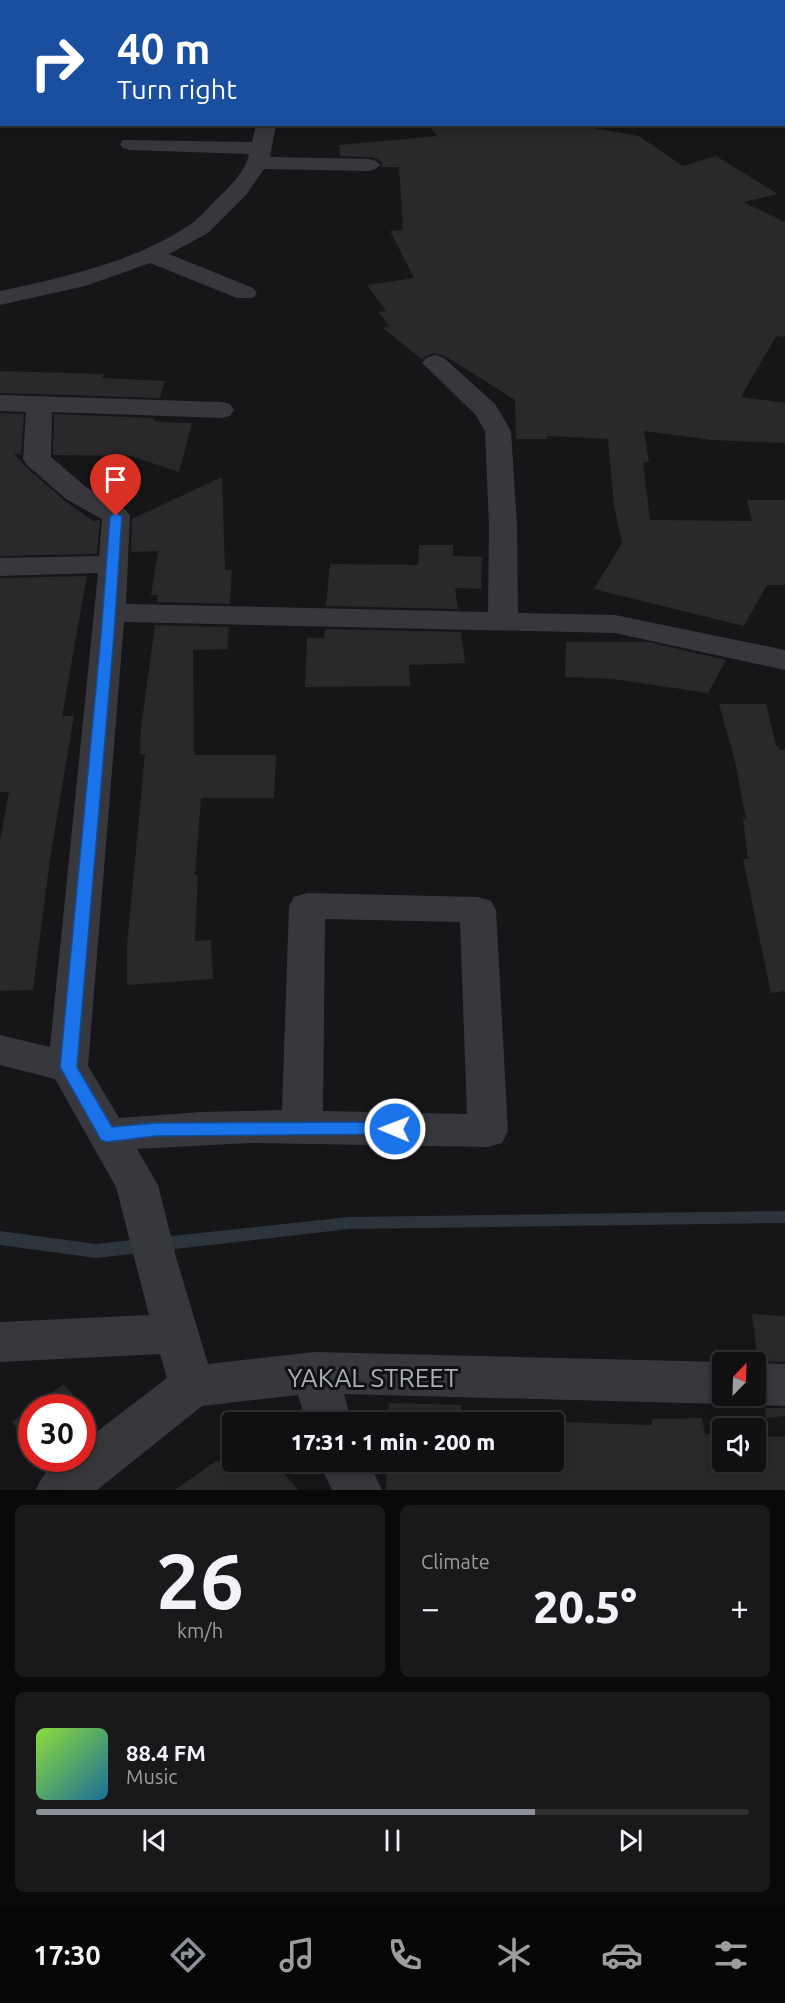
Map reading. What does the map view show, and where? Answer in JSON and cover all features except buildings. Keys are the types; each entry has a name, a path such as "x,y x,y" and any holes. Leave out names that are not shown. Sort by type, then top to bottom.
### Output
{"street":[{"path":"0,298 77,281 151,255 200,228 238,190 260,155 266,126"},
{"path":"130,144 369,165"},
{"path":"151,255 245,293"},
{"path":"435,363 486,410 498,432 503,526 503,623"},
{"path":"0,403 222,410"},
{"path":"39,405 37,459 76,493 116,516 110,612 68,1067 136,1185 154,1257 192,1386 60,1490"},
{"path":"0,567 114,564"},
{"path":"110,612 615,624 785,660"},
{"path":"107,1135 156,1129 303,1127 488,1131 478,910 307,906 303,1127"},
{"path":"0,1050 68,1067"},
{"path":"0,1342 177,1333"},
{"path":"315,1373 326,1412"},
{"name":"YAKAL STREET","path":"192,1386 315,1373 712,1383"},
{"path":"766,1384 785,1385"},
{"path":"348,1472 358,1490"}],"waterway":[{"path":"0,1238 96,1251 349,1223 785,1217"}],"route":[{"path":"116,516 108,635 68,1067 107,1135 156,1129 303,1127 395,1129"}]}
